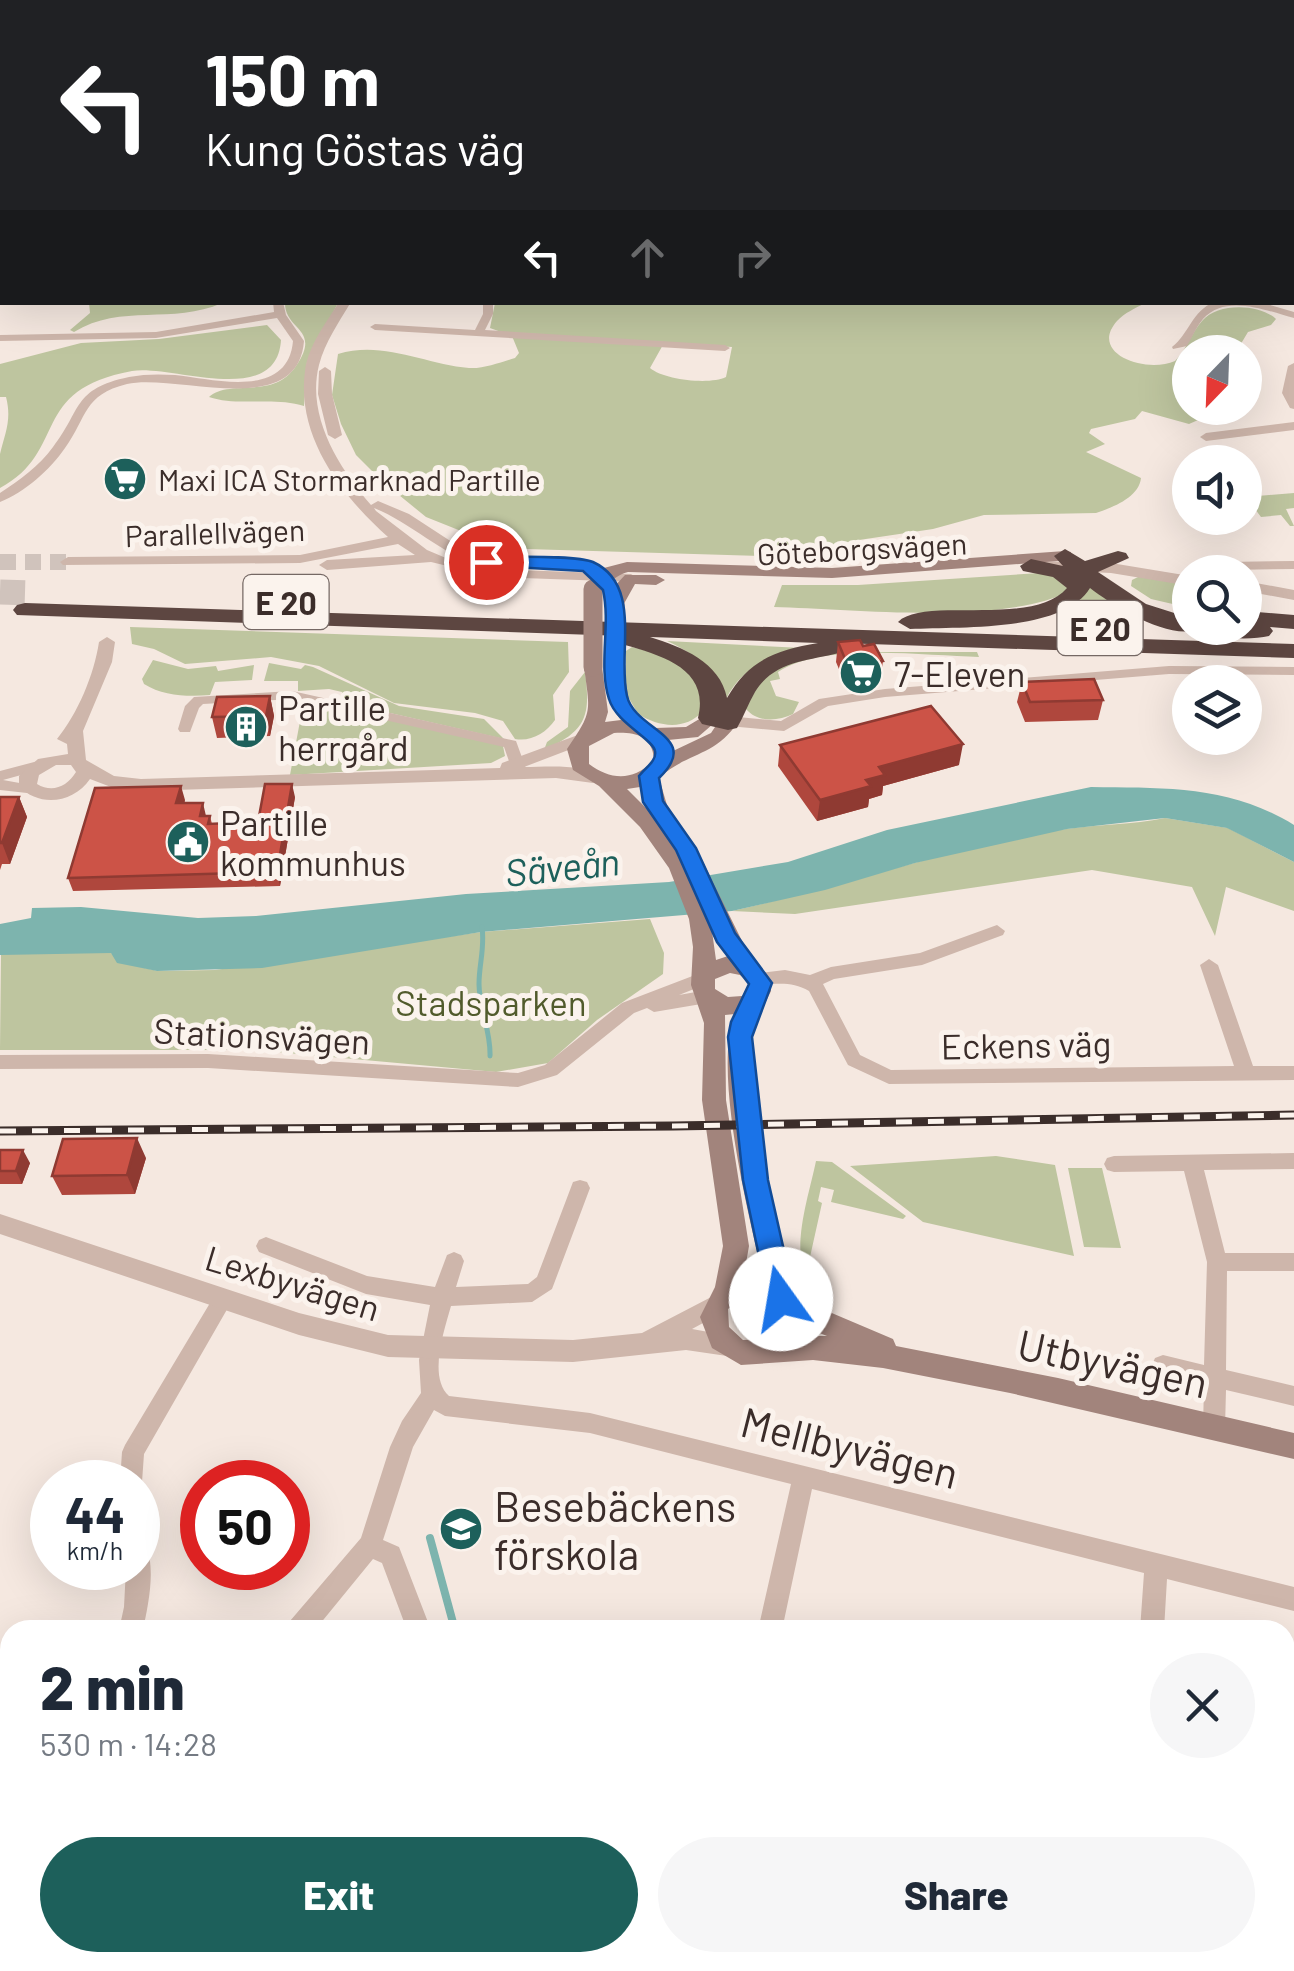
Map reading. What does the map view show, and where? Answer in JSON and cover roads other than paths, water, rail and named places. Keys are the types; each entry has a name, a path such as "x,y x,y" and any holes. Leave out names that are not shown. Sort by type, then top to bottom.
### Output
{"highway":[{"path":"1032,566 1060,572 1124,572 1148,604 1172,610"},
{"path":"907,622 1050,607 1072,598 1079,570"},
{"path":"1079,570 1139,613 1172,621"},
{"name":"E 20","path":"1294,634 29,601 242,617 1294,651"},
{"path":"101,633 242,617"},
{"path":"1262,619 1294,622"},
{"path":"535,626 620,638 680,656 698,669 712,687 720,720"},
{"path":"1262,632 1294,634"},
{"path":"720,720 755,673 782,658 832,648 1294,651"}],"main road":[{"name":"Göteborgsvägen","path":"611,583 840,581 1032,566"},
{"name":"Göteborgsvägen","path":"611,583 832,573 1079,570"},
{"path":"611,583 599,712 577,749 577,760 651,823 687,868"},
{"path":"611,583 604,666 619,703 664,747 656,769 653,802 710,922 753,983 740,1037 744,1080 755,1180 789,1330 773,1350 750,1354 727,1345 714,1326 736,1246 714,1100 715,1023 706,988 706,936 710,922"},
{"path":"588,735 618,726 692,733 720,720"},
{"path":"600,779 629,782 656,769 718,737 720,720"},
{"path":"706,988 724,964 753,983"},
{"path":"706,988 734,1008 753,983"},
{"path":"722,1298 756,1286 784,1302"},
{"name":"Utbyvägen","path":"784,1302 914,1361"},
{"name":"Utbyvägen","path":"773,1350 808,1348 914,1361 1294,1446"}],"street":[{"path":"343,305 314,363 312,403 334,467 373,507 402,527 401,539"},
{"path":"356,305 327,361 325,394 340,449 373,507 362,546"},
{"path":"479,332 488,305"},
{"path":"1188,335 1204,312 1243,305"},
{"path":"1259,305 1294,315"},
{"path":"0,338 146,336 278,308 299,343 293,361 280,375 243,386 156,378 103,389 79,407 66,439 48,461 0,498"},
{"path":"375,327 725,348"},
{"path":"1294,366 1288,393 1294,406"},
{"path":"1206,437 1294,426"},
{"path":"373,507 393,509 464,557"},
{"path":"401,539 464,557 611,583"},
{"path":"401,539 434,560 486,573 611,583"},
{"name":"Parallellvägen","path":"401,539 322,556 276,560 65,566 202,570 434,560"},
{"name":"Parallellvägen","path":"340,564 379,556 401,539"},
{"path":"1262,565 1294,565"},
{"path":"1124,572 1172,573"},
{"path":"1124,572 1172,579"},
{"path":"1262,592 1294,597"},
{"path":"32,790 26,781 74,732 104,662 101,633"},
{"path":"720,720 784,726 824,702 886,693 1169,670 1294,671"},
{"path":"185,729 192,706 199,700 292,695 511,744 519,769"},
{"path":"67,792 80,783 74,732"},
{"path":"519,769 588,735"},
{"path":"0,776 57,759 80,765 111,782 140,785"},
{"path":"0,785 50,795 140,785 487,774 519,769 600,779"},
{"path":"753,983 792,976 812,981 830,973 922,959 998,931"},
{"path":"1208,965 1246,1074"},
{"name":"Eckens väg","path":"812,981 826,996 854,1060 889,1077 1294,1073"},
{"name":"Stationsvägen","path":"0,1062 208,1061 518,1080 551,1070 621,1017 706,988"},
{"path":"1114,1164 1294,1161"},
{"path":"1192,1163 1218,1262 1214,1428"},
{"path":"266,1246 366,1285 441,1296 540,1290 580,1188"},
{"name":"Lexbyvägen","path":"0,1224 345,1338 433,1349 573,1351 686,1339 727,1345"},
{"path":"307,1620 369,1546 400,1454 422,1406 433,1394 430,1380 441,1296 454,1261"},
{"path":"1218,1262 1294,1262"},
{"path":"132,1460 133,1452 224,1298"},
{"name":"Lexbyvägen","path":"634,1344 722,1298"},
{"path":"1163,1364 1294,1396"},
{"name":"Mellbyvägen","path":"433,1394 445,1406 590,1423 1294,1599"},
{"path":"772,1620 804,1476"},
{"path":"369,1546 391,1556 416,1620"},
{"path":"1153,1620 1156,1566"},
{"path":"133,1620 137,1590"}],"water":[{"path":"1091,787 1196,791 1245,802 1294,825 1294,862 1227,828 1165,818 1067,829 915,863 825,890 732,911 481,932 262,968 157,971 117,963 111,953 0,955 0,924 31,918 32,908 81,907 198,918 256,916 466,894 669,882 788,862 887,830"}],"waterway":[{"path":"482,927 479,977 490,1056"},
{"path":"430,1538 452,1620"}],"tunnel":[{"path":"0,562 68,562"},
{"path":"0,592 34,593"}],"railway":[{"path":"0,1131 673,1126 1294,1115"}],"place":[{"name":"Maxi ICA Stormarknad Partille","path":"125,479"},
{"name":"7-Eleven","path":"861,673"},
{"name":"Partille herrgård","path":"246,727"},
{"name":"Partille kommunhus","path":"188,842"},
{"name":"Besebäckens förskola","path":"461,1529"}],"water label":[{"name":"Säveån","path":"562,866"}],"park label":[{"name":"Stadsparken","path":"491,1002"}]}
